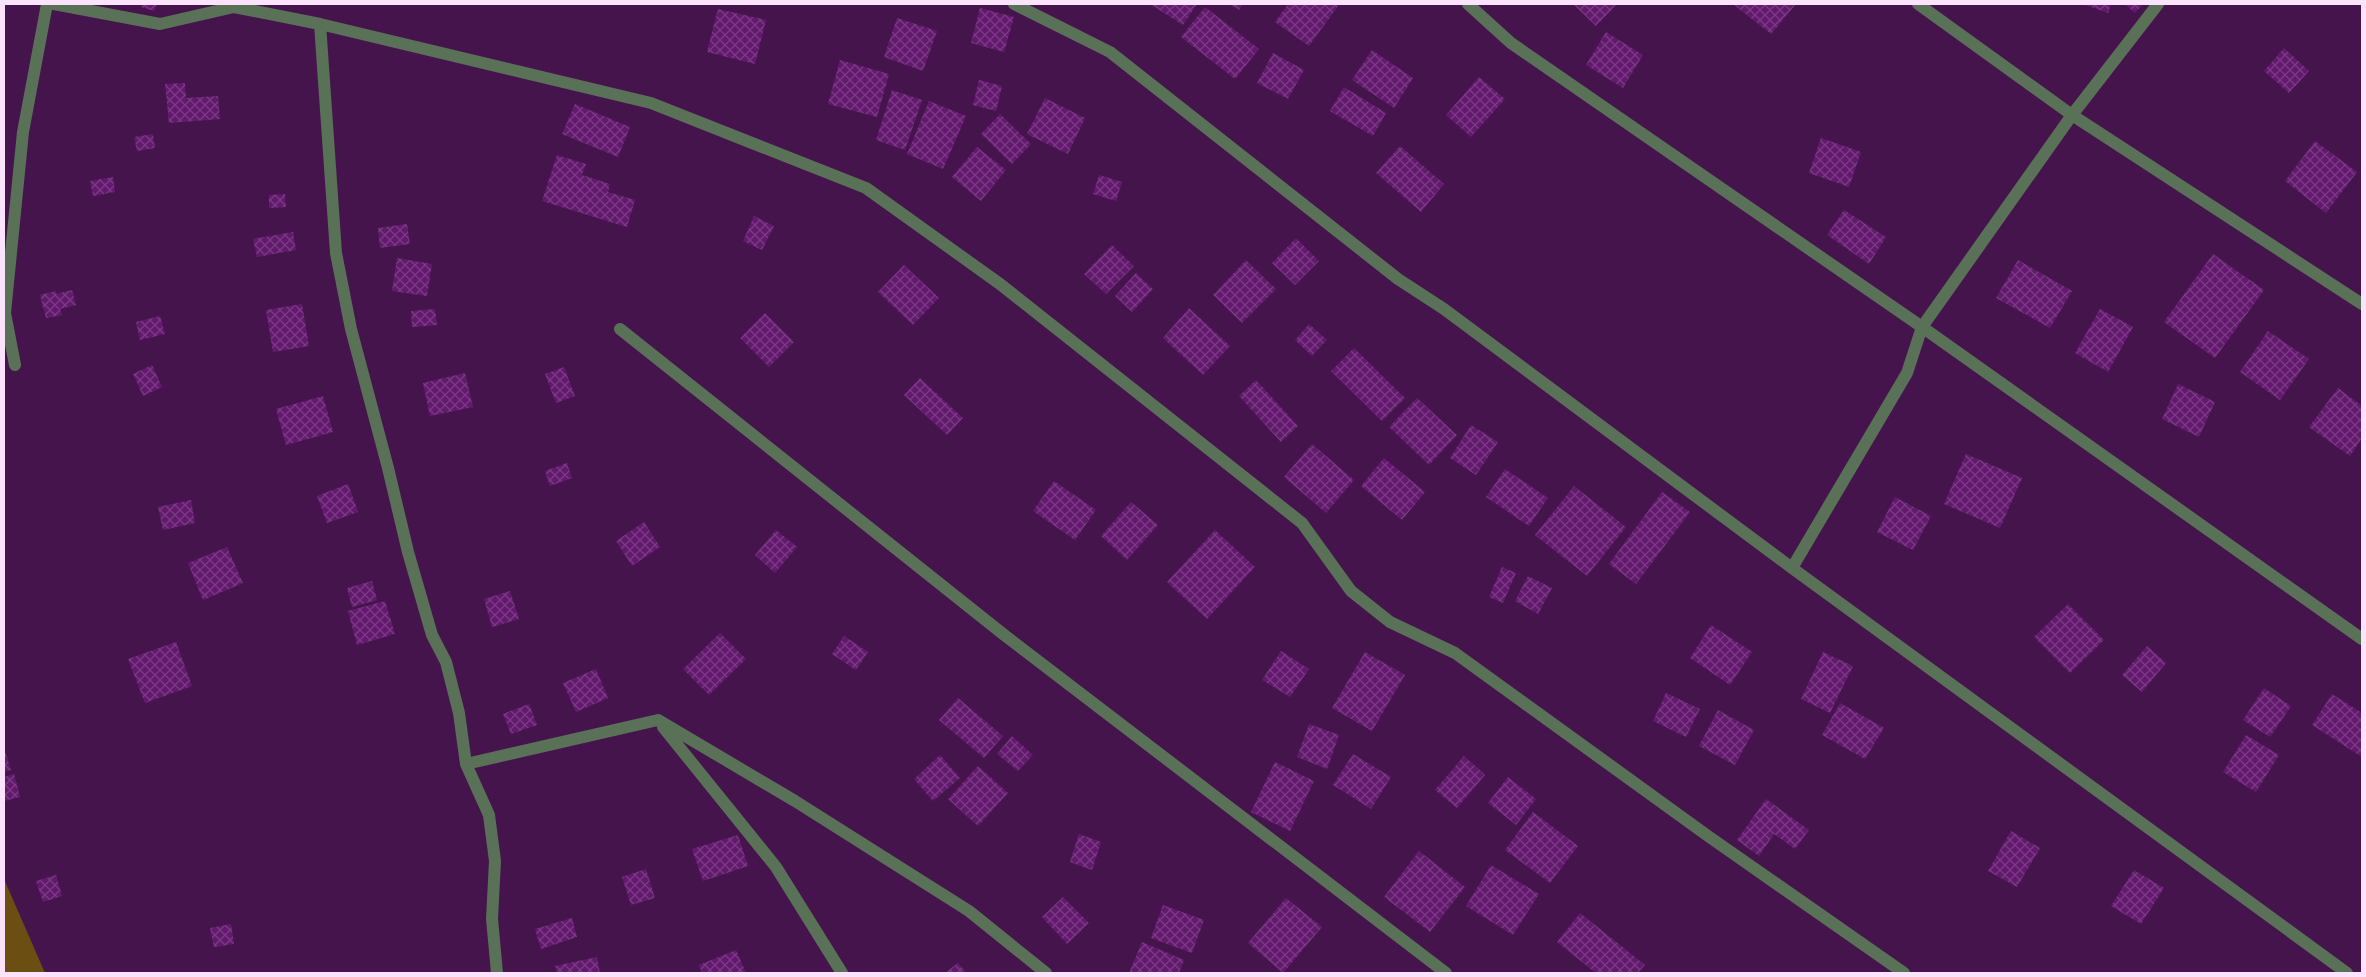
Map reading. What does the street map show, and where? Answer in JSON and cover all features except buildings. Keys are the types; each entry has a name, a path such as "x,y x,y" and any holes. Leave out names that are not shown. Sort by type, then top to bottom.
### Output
{"street":[{"path":"15,365 5,313 23,132 47,4"},
{"path":"54,4 160,24 235,6 320,24 651,103 866,188 1000,284 1302,523 1351,592 1390,622 1455,653 1708,836 1904,973"},
{"path":"1014,4 1110,52 1398,279 1444,309 1792,568 2348,973"},
{"path":"1468,4 1511,43 1922,327 2362,640"},
{"path":"1918,4 2072,115 2362,304"},
{"path":"1792,568 1906,373 1922,327 2072,115 2158,4"},
{"path":"320,24 336,253 351,329 386,458 408,552 432,635 446,662 455,696 466,764 489,816 495,861 492,919 496,973"},
{"path":"620,329 1003,634 1446,973"},
{"path":"466,764 658,720 795,801 969,911 1046,973"},
{"path":"658,720 776,868 842,973"}],"shaded area":[{"path":"4,879 45,973 4,973"}]}
